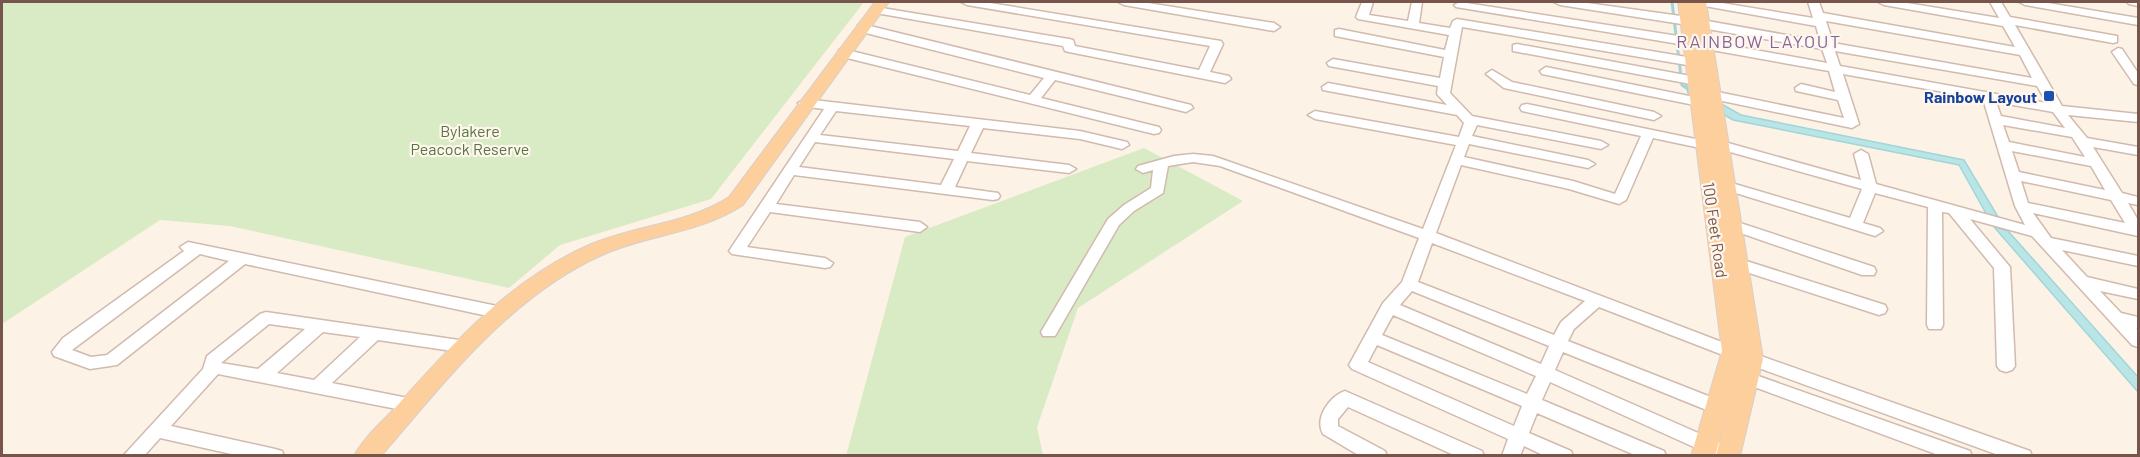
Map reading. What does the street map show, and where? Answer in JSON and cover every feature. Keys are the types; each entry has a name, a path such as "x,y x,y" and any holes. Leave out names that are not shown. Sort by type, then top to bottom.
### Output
{"main road":[{"name":"100 Feet Road","path":"1685,2 1695,22 1744,363 1715,406 1704,450"},
{"name":"100 Feet Road","path":"1695,22 1699,2"},
{"path":"366,456 466,347 529,290 596,249 705,218 729,206 742,195 805,104 879,6"},
{"name":"100 Feet Road","path":"1698,43 1693,62 1706,100"},
{"name":"100 Feet Road","path":"1713,145 1728,186 1740,264 1744,363 1730,455"}],"street":[{"path":"967,2 1217,45 1203,74"},
{"path":"1124,2 1274,27"},
{"path":"1366,2 1362,17 1693,62"},
{"path":"1413,25 1417,2"},
{"path":"1560,2 1826,44 2042,83"},
{"path":"1699,2 1814,9 2024,52"},
{"path":"1884,2 2113,39"},
{"path":"1996,2 2054,105 2080,138 2138,230"},
{"path":"2025,2 2139,22"},
{"path":"2133,2 2139,3"},
{"path":"1564,456 1358,365 1389,308 1409,284 1471,122 1443,94 1460,3 1698,43 2058,109 2139,118"},
{"path":"879,6 1069,43"},
{"path":"1546,71 1852,124 1814,9"},
{"path":"1085,22 1069,43 1069,48 1225,79"},
{"path":"862,28 1186,108"},
{"path":"1339,33 1450,55"},
{"path":"1516,48 1706,100"},
{"path":"2118,52 2137,77"},
{"path":"843,53 1154,130"},
{"path":"1333,63 1445,83"},
{"path":"1492,74 1508,85 1654,116"},
{"path":"1033,100 1052,76"},
{"path":"1328,87 1601,145"},
{"path":"1801,88 1843,97"},
{"path":"1988,96 2022,206 2041,238 2139,341"},
{"path":"805,104 1080,135 1122,146"},
{"path":"825,263 737,251 832,107"},
{"path":"1527,108 1713,145 1998,223 2041,238 2139,261"},
{"path":"1315,115 1465,140 1588,164"},
{"path":"1995,119 2139,150"},
{"path":"946,190 978,124"},
{"path":"1457,160 1573,185 1619,200 1649,133"},
{"path":"812,138 1069,168"},
{"path":"2003,145 2096,163"},
{"path":"1855,225 1870,187 1861,154"},
{"path":"1143,169 1179,158 1196,157 1225,163 1596,300 1963,456"},
{"path":"1049,332 1113,222 1129,208 1158,190 1161,163"},
{"path":"790,170 993,196"},
{"path":"2012,175 2139,201"},
{"path":"1728,186 1875,231"},
{"path":"1935,206 1935,325"},
{"path":"2022,206 2138,230"},
{"path":"766,207 920,227"},
{"path":"1955,212 2002,267 2006,366"},
{"path":"1734,226 1868,271"},
{"path":"242,258 111,361 90,363 60,352 69,342 190,248 242,258 502,313"},
{"path":"1740,264 1879,309"},
{"path":"2081,281 2139,294"},
{"path":"1409,284 1715,406"},
{"path":"1511,456 1559,343 1571,321 1596,300"},
{"path":"1389,308 1546,373 1704,450 1730,455"},
{"path":"2115,317 2139,323"},
{"path":"132,456 211,371 213,360 266,318 466,347"},
{"path":"262,376 319,326"},
{"path":"317,387 374,334"},
{"path":"1372,338 1532,402 1657,456"},
{"path":"1744,363 2023,456"},
{"path":"212,367 412,405"},
{"path":"1378,456 1329,429 1329,417 1345,398 1475,456"},
{"path":"156,430 275,456"}],"green space":[{"name":"Bylakere Peacock Reserve","path":"2,2 864,2 711,199 560,245 509,288 230,226 160,220 2,324"},
{"path":"1144,148 1243,201 1078,308 1037,427 1043,455 846,456 905,237"}],"water":[{"path":"1686,84 1741,115 1964,160 2000,220 1988,217 1959,165 1733,120 1688,93"},
{"path":"1994,227 2008,231 2138,377 2138,392"}],"waterway":[{"path":"1672,2 1682,85 1691,91"}],"place":[{"name":"Rainbow Layout","path":"2049,96"}],"district":[{"name":"RAINBOW LAYOUT","path":"1759,41"}]}
